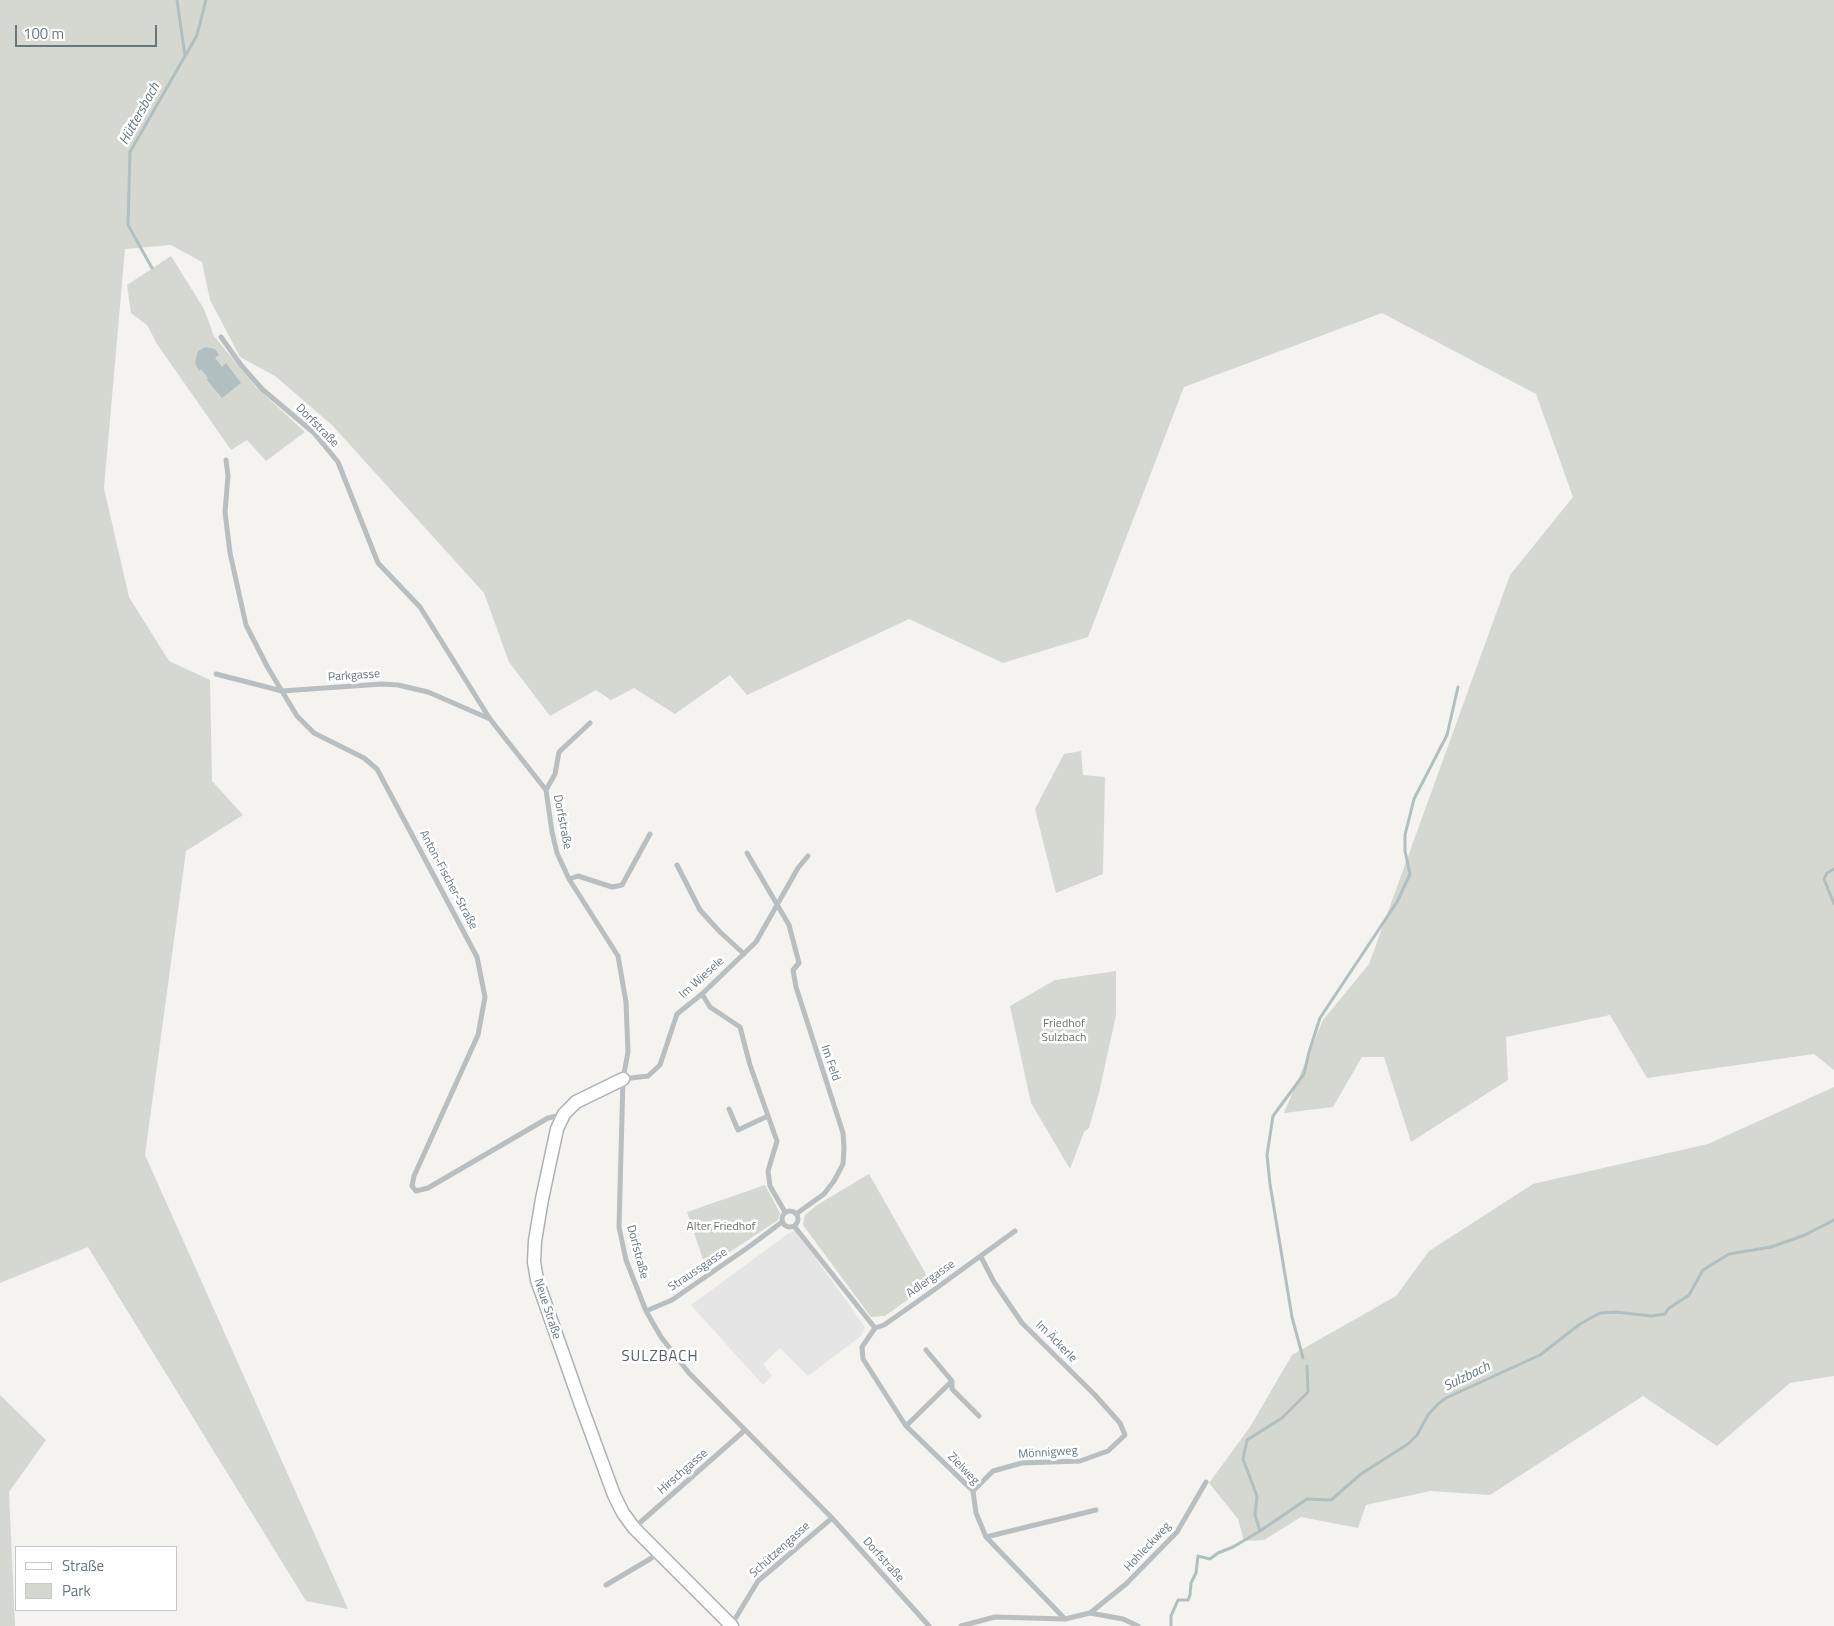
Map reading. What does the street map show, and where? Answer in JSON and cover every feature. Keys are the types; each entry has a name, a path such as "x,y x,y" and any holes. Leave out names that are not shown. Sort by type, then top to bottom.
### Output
{"street":[{"name":"Dorfstraße","path":"221,337 241,365 262,389 314,433 338,462 378,563 420,607 490,719 546,790 557,854 569,878 618,956 627,1012 628,1052 623,1079 619,1227 626,1260 646,1311 666,1344 689,1373 832,1518 929,1626"},
{"name":"Anton-Fischer-Straße","path":"226,460 228,476 225,512 230,553 246,625 297,716 314,733 364,758 377,770 477,957 485,997 478,1035 414,1176 412,1186 416,1191 428,1188 548,1118 564,1114"},
{"name":"Parkgasse","path":"216,674 282,692 382,684 398,685 428,692 490,719"},
{"name":"Dorfstraße","path":"546,790 555,774 559,752 590,723"},
{"path":"569,878 578,876 612,887 622,885 650,834"},
{"path":"747,853 778,904"},
{"name":"Im Wiesele","path":"623,1079 648,1076 660,1065 678,1014 702,994 756,942 798,868 808,856"},
{"name":"Im Wiesele","path":"677,865 700,910 744,954"},
{"name":"Im Feld","path":"778,904 789,925 799,963 793,970 796,987 843,1133 844,1148 843,1164 834,1181 824,1194 796,1214"},
{"path":"702,994 710,1006 740,1027 750,1065 778,1141 768,1171 770,1186 785,1212"},
{"path":"564,1114 576,1102 623,1079"},
{"path":"729,1109 738,1130 768,1116"},
{"name":"Neue Straße","path":"564,1114 557,1129 540,1207 534,1262 537,1280 614,1495 623,1513 634,1528 731,1626"},
{"path":"791,1211 796,1214 798,1220 794,1226 787,1227 782,1222 785,1212 791,1211"},
{"name":"Straussgasse","path":"646,1311 672,1300 782,1222"},
{"path":"794,1226 875,1328"},
{"name":"Adlergasse","path":"862,1346 875,1328 884,1325 1015,1231"},
{"name":"Im Äckerle","path":"981,1257 994,1282 1022,1323 1120,1422 1125,1435"},
{"name":"Zielweg","path":"862,1346 863,1359 906,1426 973,1491 976,1513 986,1537 1065,1619"},
{"path":"926,1350 952,1381 952,1389 980,1416"},
{"path":"906,1426 952,1381"},
{"name":"Hirschgasse","path":"634,1528 745,1430"},
{"name":"Mönnigweg","path":"973,1491 993,1471 1022,1463 1080,1461 1108,1451 1125,1435"},
{"name":"Hohleckweg","path":"1090,1613 1126,1584 1177,1532 1206,1482"},
{"path":"986,1537 1096,1510"},
{"name":"Schützengasse","path":"731,1626 758,1581 832,1518"},
{"path":"606,1585 658,1553"},
{"path":"961,1626 995,1617 1065,1619 1090,1613 1123,1619 1138,1626"}],"shaded area":[{"path":"206,347 215,349 219,355 215,358 222,367 226,363 241,383 222,398 207,380 208,378 201,369 199,371 195,362 198,351"},
{"path":"796,1231 865,1327 861,1336 808,1376 780,1348 763,1364 772,1376 763,1385 691,1305 789,1233"}],"green space":[{"path":"0,0 1834,0 1834,1070 1814,1054 1647,1078 1610,1015 1506,1037 1508,1080 1411,1142 1384,1057 1362,1057 1333,1107 1284,1113 1323,1020 1369,964 1510,575 1573,497 1536,394 1382,313 1184,387 1088,637 1003,663 909,619 747,695 730,675 675,714 634,688 611,700 596,690 550,716 509,662 484,593 332,425 275,376 240,357 210,300 202,262 171,245 125,249 104,488 129,597 169,661 210,680 212,781 243,815 186,851 145,1155 348,1609 306,1601 88,1247 0,1283"},
{"path":"171,256 204,309 214,336 256,387 305,432 266,461 247,440 231,450 157,344 147,325 131,313 127,285"},
{"path":"1081,751 1083,775 1105,777 1103,874 1056,893 1035,809 1064,754"},
{"name":"Friedhof Sulzbach","path":"1116,971 1116,1015 1099,1093 1089,1128 1084,1132 1070,1169 1031,1103 1010,1006 1055,980"},
{"path":"1834,1087 1834,1376 1790,1383 1717,1446 1643,1396 1490,1495 1430,1491 1366,1505 1358,1528 1301,1517 1264,1540 1244,1541 1238,1519 1209,1483 1250,1427 1292,1355 1396,1296 1429,1251 1533,1184 1708,1144"},
{"path":"869,1174 931,1283 885,1316 871,1317 803,1225 805,1215 817,1205"},
{"name":"Alter Friedhof","path":"765,1185 780,1213 778,1220 706,1268 687,1212"},
{"path":"0,1395 46,1440 9,1492 15,1626 0,1626"}],"waterway":[{"name":"Hüttersbach","path":"152,268 128,225 130,152 185,56 177,0"},
{"path":"186,55 197,35 206,0"},
{"path":"1303,1358 1292,1317 1270,1184 1267,1155 1273,1116 1304,1074 1320,1018 1397,902 1410,874 1405,851 1405,835 1414,799 1447,735 1458,687"},
{"name":"Sulzbach","path":"1834,869 1827,873 1824,879 1834,904"},
{"name":"Sulzbach","path":"1171,1626 1171,1616 1178,1600 1188,1600 1190,1595 1198,1556 1210,1559 1218,1553 1233,1547 1307,1499 1331,1500 1361,1474 1408,1444 1417,1435 1428,1415 1446,1398 1540,1355 1580,1324 1600,1313 1616,1312 1651,1316 1665,1314 1668,1309 1689,1295 1703,1270 1729,1254 1771,1247 1805,1235 1834,1220"},
{"path":"1260,1531 1255,1515 1257,1496 1243,1459 1247,1440 1282,1418 1308,1392 1307,1366"}],"district":[{"name":"SULZBACH","path":"660,1357"}]}
